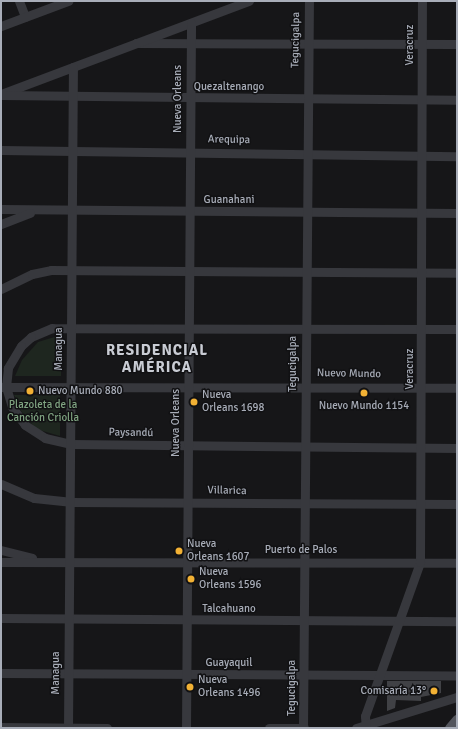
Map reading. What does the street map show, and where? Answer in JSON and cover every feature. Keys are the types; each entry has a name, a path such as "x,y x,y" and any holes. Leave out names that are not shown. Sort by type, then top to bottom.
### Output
{"main road":[{"path":"450,728 457,720"}],"street":[{"path":"19,1 25,18"},
{"path":"1,26 68,1"},
{"path":"1,95 249,1"},
{"name":"Tegucigalpa","path":"304,728 304,504 308,152 307,43 309,1"},
{"name":"Veracruz","path":"362,727 379,675 400,621 420,562 419,504 422,387 422,1"},
{"name":"Nueva Orleans","path":"186,728 191,22"},
{"path":"136,43 457,44"},
{"name":"Managua","path":"68,728 73,67"},
{"name":"Quezaltenango","path":"1,95 73,98 457,100"},
{"name":"Arequipa","path":"1,150 72,152 308,152 457,156"},
{"name":"Guanahani","path":"1,209 189,212 457,212"},
{"path":"1,224 40,210"},
{"path":"1,289 43,270 189,268 457,273"},
{"name":"Paysandú","path":"457,329 70,326 40,332 21,346 8,368 3,387 15,411 25,425 45,438 70,444 457,448"},
{"name":"Nuevo Mundo","path":"3,387 305,386 457,388"},
{"name":"Villarica","path":"1,484 34,498 70,502 457,504"},
{"path":"1,550 47,562"},
{"name":"Puerto de Palos","path":"1,562 187,561 457,563"},
{"name":"Talcahuano","path":"1,618 457,622"},
{"name":"Guayaquil","path":"1,673 457,675"},
{"path":"362,727 457,697"},
{"path":"1,727 107,728"},
{"path":"269,728 304,728"}],"green space":[{"path":"61,335 61,376 15,376 22,360 38,342"},
{"name":"Plazoleta de la Canción Criolla","path":"14,395 60,395 60,436 36,429 21,411"}],"building":[{"path":"387,681 441,681 441,693 421,697 421,701 396,700 395,708 387,711"}],"place":[{"name":"Nuevo Mundo 880","path":"30,391"},
{"name":"Nuevo Mundo 1154","path":"364,393"},
{"name":"Nueva Orleans 1698","path":"194,402"},
{"name":"Nueva Orleans 1607","path":"179,551"},
{"name":"Nueva Orleans 1596","path":"191,579"},
{"name":"Nueva Orleans 1496","path":"190,687"},
{"name":"Comisaría 13°","path":"434,691"}],"district":[{"name":"RESIDENCIAL AMÉRICA","path":"157,358"}]}
